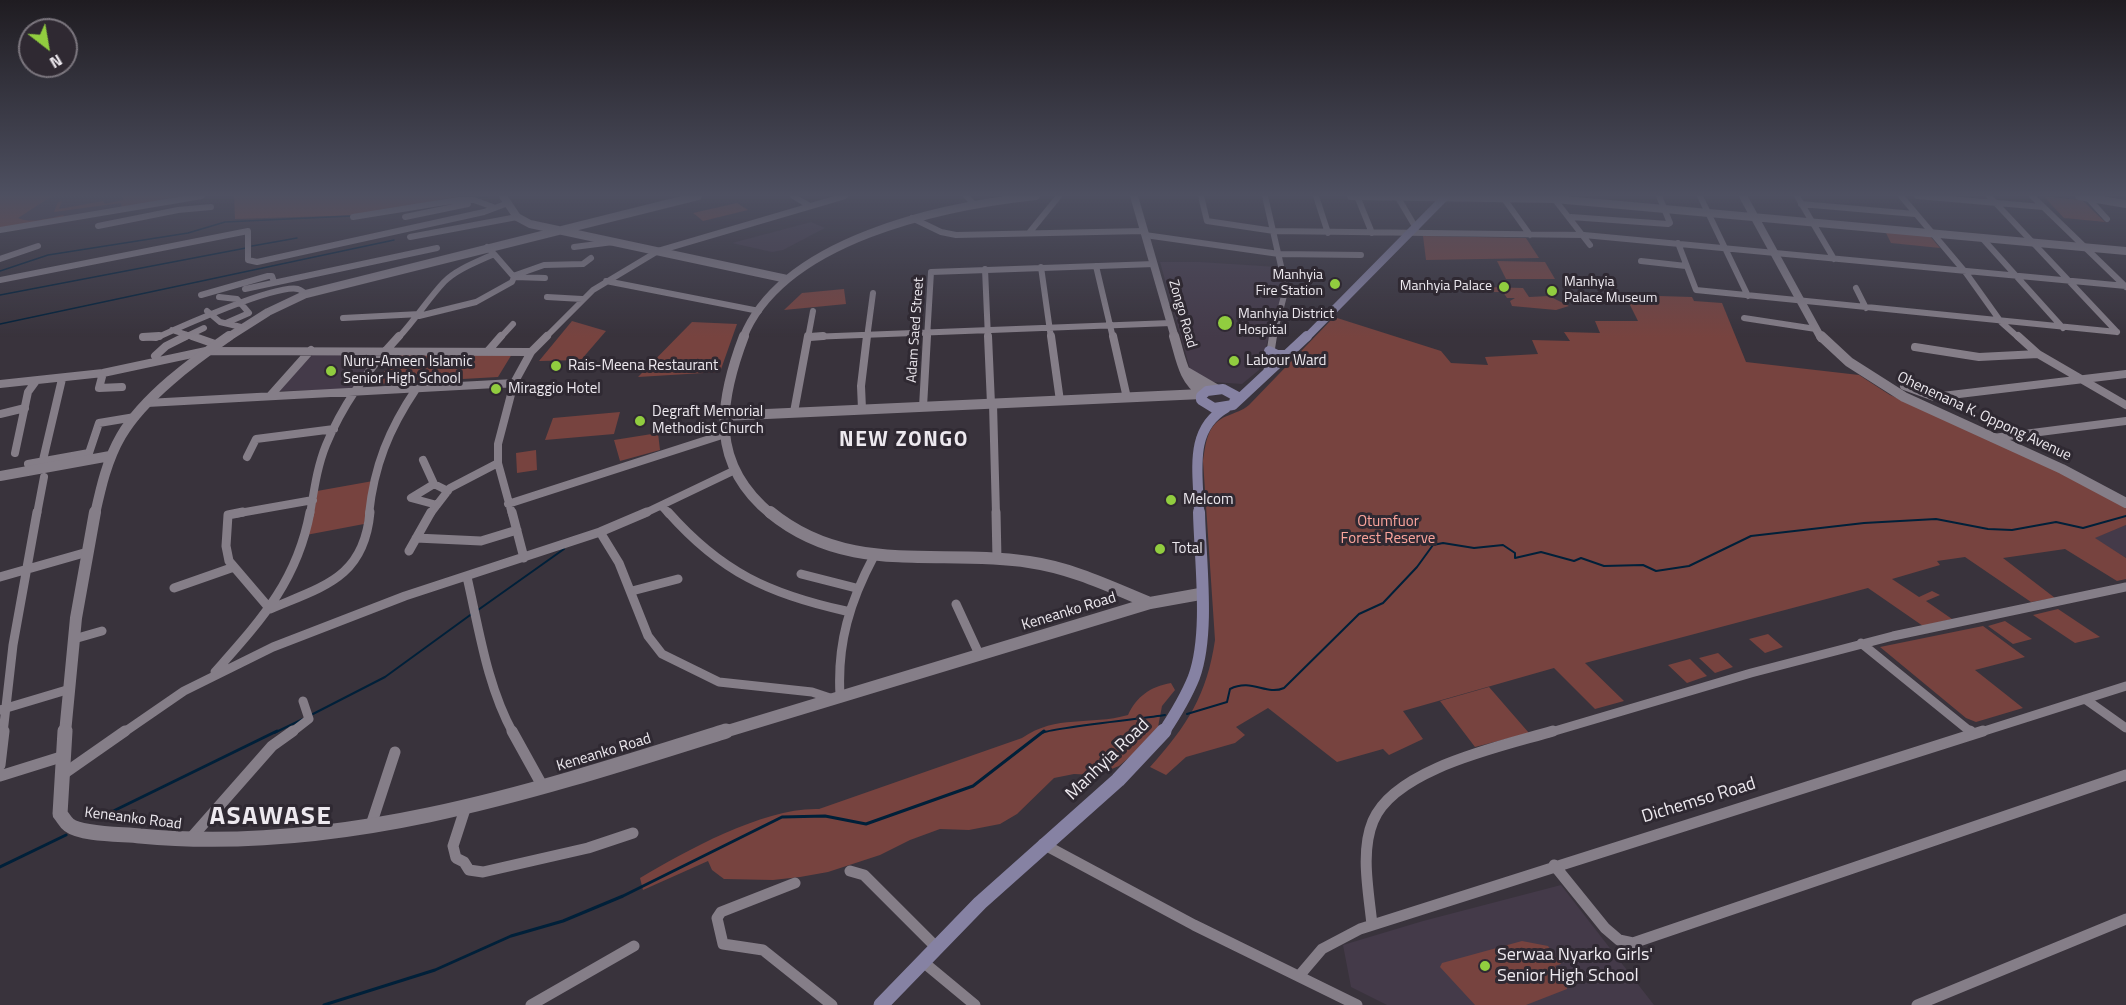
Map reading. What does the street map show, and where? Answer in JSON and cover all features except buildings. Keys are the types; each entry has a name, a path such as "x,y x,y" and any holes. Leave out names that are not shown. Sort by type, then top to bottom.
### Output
{"main road":[{"path":"1203,398 1207,419 1230,406 1289,355 1401,243"},
{"path":"1269,351 1277,356 1289,355"},
{"path":"1203,398 1220,389 1248,385 1264,376"},
{"path":"1220,389 1236,396 1230,406"},
{"path":"1203,398 1230,406"},
{"name":"Manhyia Road","path":"880,1005 936,947 1043,844 1102,795 1158,742 1189,693 1199,667 1202,643 1198,451 1207,419"}],"street":[{"path":"0,280 188,243"},
{"path":"248,243 248,260 256,262 344,243"},
{"name":"Keneanko Road","path":"514,243 306,294 241,327 211,347 147,403 135,417 105,457 84,554 62,775 60,814 69,825 84,830 189,840 254,840 371,825 543,787 1150,603 1200,594"},
{"path":"574,247 606,243"},
{"path":"618,243 787,279"},
{"path":"524,558 498,463 498,444 514,383 531,352 582,299 606,280 658,251 685,243"},
{"path":"854,243 828,254 787,279 749,324 727,394 723,416 722,435 726,455 733,471 757,500 795,530 845,550 874,556 931,561 1030,562 1064,571 1150,603"},
{"name":"Zongo Road","path":"1147,243 1185,371"},
{"path":"1208,243 1279,254 1361,255"},
{"path":"1264,376 1286,288 1277,243"},
{"path":"2031,243 2072,282 2117,332 1694,289 1678,243 1966,273 2018,278 2072,282 2126,287"},
{"path":"1723,243 1748,296"},
{"name":"Ohenenana K. Oppong Avenue","path":"1769,243 1823,341 1890,392 2071,473 2126,503"},
{"path":"1825,243 1834,259"},
{"path":"1940,243 1966,273 2001,322 2038,354 2126,405"},
{"path":"1986,243 2063,328"},
{"path":"2031,243 2126,251"},
{"path":"2080,243 2126,287"},
{"path":"0,259 38,246"},
{"path":"245,289 437,248"},
{"path":"212,675 270,609 294,569 302,550 319,468 334,429 386,350 419,315 444,282 490,250 514,277 545,278"},
{"path":"343,318 419,315 476,302 506,286 514,277 544,265 583,264 591,258"},
{"path":"1641,261 1686,266"},
{"path":"997,560 986,269 1154,264"},
{"path":"1096,266 1127,398"},
{"path":"1041,267 1060,401"},
{"name":"Adam Saed Street","path":"923,407 931,272 986,269"},
{"path":"201,295 268,276 272,276 274,293"},
{"path":"606,280 759,311"},
{"path":"1856,288 1866,308"},
{"path":"143,337 156,338 208,312 274,293 297,289 306,294"},
{"path":"862,409 861,386 873,294"},
{"path":"219,297 228,296 243,302 248,314 226,323"},
{"path":"547,297 582,299"},
{"path":"794,412 810,337 813,311"},
{"path":"208,312 226,323 241,327"},
{"path":"1744,318 1816,329"},
{"path":"810,337 1171,323"},
{"path":"488,351 513,324"},
{"path":"154,356 166,346 204,328"},
{"path":"172,330 190,335 211,347"},
{"path":"454,350 460,342"},
{"path":"0,384 103,373 211,347 531,352"},
{"path":"1915,347 1979,357 2038,354"},
{"path":"270,396 311,350"},
{"path":"1185,371 1220,389"},
{"path":"1185,371 1192,386 1203,398"},
{"path":"103,373 99,388 122,387"},
{"path":"1904,386 1934,397 2126,374"},
{"path":"44,460 62,379"},
{"path":"15,453 28,392 36,381"},
{"path":"147,403 514,383"},
{"path":"270,609 337,576 358,557 366,529 374,476 384,442 416,389"},
{"path":"723,416 1127,398 1186,396 1203,398"},
{"path":"0,414 25,408"},
{"path":"88,453 96,426 101,421 135,417"},
{"path":"1993,438 2126,421"},
{"path":"247,457 256,439 334,429"},
{"path":"508,504 722,435"},
{"path":"28,464 88,453 105,457"},
{"path":"0,476 105,457"},
{"path":"423,460 434,484 448,491"},
{"path":"410,551 437,505 455,483 498,463"},
{"path":"62,775 212,675 332,622 600,532 662,506 733,471"},
{"path":"0,765 4,709 13,645 44,477"},
{"path":"434,484 411,498 437,505"},
{"path":"270,609 234,567 226,554 228,515 313,500"},
{"path":"662,506 711,558 740,578 794,599 846,611"},
{"path":"416,538 481,542 517,530"},
{"path":"600,532 619,563 632,591 648,636 662,654 672,661 719,682 757,688 812,692 835,697 846,611 874,556"},
{"path":"0,577 84,554"},
{"path":"174,588 234,567"},
{"path":"801,574 856,588"},
{"path":"466,577 487,664 505,718 543,787"},
{"path":"632,591 678,579"},
{"path":"1372,925 1368,851 1370,827 1378,811 1390,798 1421,774 1464,758 1632,707 1861,643 2126,587"},
{"path":"956,604 980,654"},
{"path":"74,639 102,631"},
{"path":"1861,643 1973,734"},
{"name":"Dichemso Road","path":"1299,976 1312,956 1334,939 1372,925 1554,865 2126,686"},
{"path":"4,709 70,689"},
{"path":"2085,699 2126,728"},
{"path":"189,840 272,746 308,717 303,701"},
{"path":"371,825 395,752"},
{"path":"0,777 64,756"},
{"path":"1554,865 1605,928 1619,940 1633,943 2126,775"},
{"path":"466,805 453,846 456,858 464,861 469,870 483,872 588,848 633,832"},
{"path":"1043,844 1194,925 1357,1005"},
{"path":"850,871 864,875 936,947"},
{"path":"795,883 721,912 717,918 721,938 728,946 763,950 832,1005"},
{"path":"1917,1005 2126,919"},
{"path":"531,1005 634,946"},
{"path":"922,961 975,1005"}],"shaded area":[{"path":"732,243 797,243 783,250 772,252"},
{"name":"Manhyia District Hospital","path":"1160,262 1277,267 1283,290 1259,370 1242,384 1213,382 1190,369"},
{"name":"Nuru-Ameen Islamic Senior High School","path":"313,354 378,354 351,389 278,391"},
{"path":"2126,525 2126,558 2094,538"},
{"name":"Serwaa Nyarko Girls' Senior High School","path":"1561,885 1654,1005 1387,1005 1351,987 1343,945 1423,921"}],"green space":[{"path":"1424,243 1529,243 1539,258 1426,260"},
{"path":"1891,243 1936,243 1940,248"},
{"path":"1497,261 1545,262 1555,279 1506,279"},
{"path":"1487,287 1523,288 1529,297 1549,296 1569,306 1556,310 1512,306 1510,301 1515,298 1507,298 1503,292 1489,292"},
{"path":"844,289 846,304 784,310 802,293"},
{"name":"Otumfuor Forest Reserve","path":"1625,295 1692,297 1694,301 1722,303 1746,362 1859,375 1890,395 2013,448 2126,506 2126,525 2095,538 2126,558 2126,579 2117,581 2065,549 2003,558 2055,598 2031,602 1965,557 1937,561 1940,565 1892,579 1919,597 1932,591 1940,595 1926,601 1952,619 1923,626 1868,588 1585,663 1624,701 1595,709 1554,668 1403,711 1423,739 1389,755 1383,749 1337,762 1268,708 1236,727 1245,735 1235,743 1186,757 1166,775 1150,767 1175,738 1193,709 1201,694 1211,660 1215,640 1203,461 1211,429 1220,419 1249,405 1334,317 1441,351 1451,363 1488,365 1485,357 1538,354 1532,340 1570,341 1564,332 1600,333 1595,321 1638,321"},
{"path":"572,321 606,331 581,360 539,361"},
{"path":"692,322 737,324 720,372 638,377"},
{"path":"399,354 512,354 498,377 374,384"},
{"path":"620,412 614,434 545,440 553,418"},
{"path":"658,433 660,450 620,461 614,440"},
{"path":"536,450 537,470 517,473 516,453"},
{"path":"373,481 364,524 306,535 317,491"},
{"path":"2058,609 2100,637 2075,643 2033,615"},
{"path":"2005,621 2032,639 2013,644 1988,626"},
{"path":"1983,626 2025,657 1975,670 2023,708 1976,722 1966,718 1880,647"},
{"path":"1768,634 1783,647 1765,653 1749,639"},
{"path":"1718,653 1733,667 1715,673 1699,658"},
{"path":"1690,659 1707,676 1687,683 1668,665"},
{"path":"1171,683 1175,690 1162,706 1158,727 1119,766 1097,775 1074,774 1054,778 1017,814 1000,824 969,830 940,829 910,840 880,855 828,872 800,877 773,880 724,879 712,870 708,861 643,890 640,878 727,832 775,815 798,810 819,809 1022,738 1048,726 1128,715 1145,693"},
{"path":"1489,687 1529,733 1475,747 1440,701"},
{"path":"1522,941 1548,946 1561,964 1555,966 1561,975 1570,973 1567,989 1526,1005 1475,1005 1440,967 1442,963"}],"waterway":[{"path":"0,271 48,255 125,243"},
{"path":"252,246 269,243"},
{"path":"0,324 380,243"},
{"path":"0,295 246,248"},
{"path":"1187,714 1227,702 1230,689 1238,686 1245,685 1271,690 1284,688 1359,614 1383,603 1417,567 1433,545 1443,543 1474,548 1503,545 1515,553 1515,558 1541,552 1574,561 1581,558 1604,566 1643,565 1656,571 1689,566 1751,536 1864,523 1936,519 1988,529 2012,530 2056,522 2083,528 2126,516"},
{"path":"478,610 564,549"},
{"path":"311,715 385,677 473,613"},
{"path":"1042,733 1165,715"},
{"path":"274,733 303,719"},
{"path":"97,819 277,731"},
{"path":"324,1005 435,970 511,936 563,921 623,896 782,817 825,816 866,824 973,786 1044,731"},
{"path":"0,867 66,835"}],"place":[{"name":"Manhyia Fire Station","path":"1335,284"},
{"name":"Manhyia Palace","path":"1504,287"},
{"name":"Manhyia Palace Museum","path":"1552,291"},
{"name":"Manhyia District Hospital","path":"1225,323"},
{"name":"Labour Ward","path":"1234,361"},
{"name":"Rais-Meena Restaurant","path":"556,366"},
{"name":"Nuru-Ameen Islamic Senior High School","path":"331,371"},
{"name":"Miraggio Hotel","path":"496,389"},
{"name":"Degraft Memorial Methodist Church","path":"640,421"},
{"name":"Melcom","path":"1171,500"},
{"name":"Total","path":"1160,549"},
{"name":"Serwaa Nyarko Girls' Senior High School","path":"1485,966"}],"district":[{"name":"NEW ZONGO","path":"904,441"},
{"name":"ASAWASE","path":"271,818"}]}
